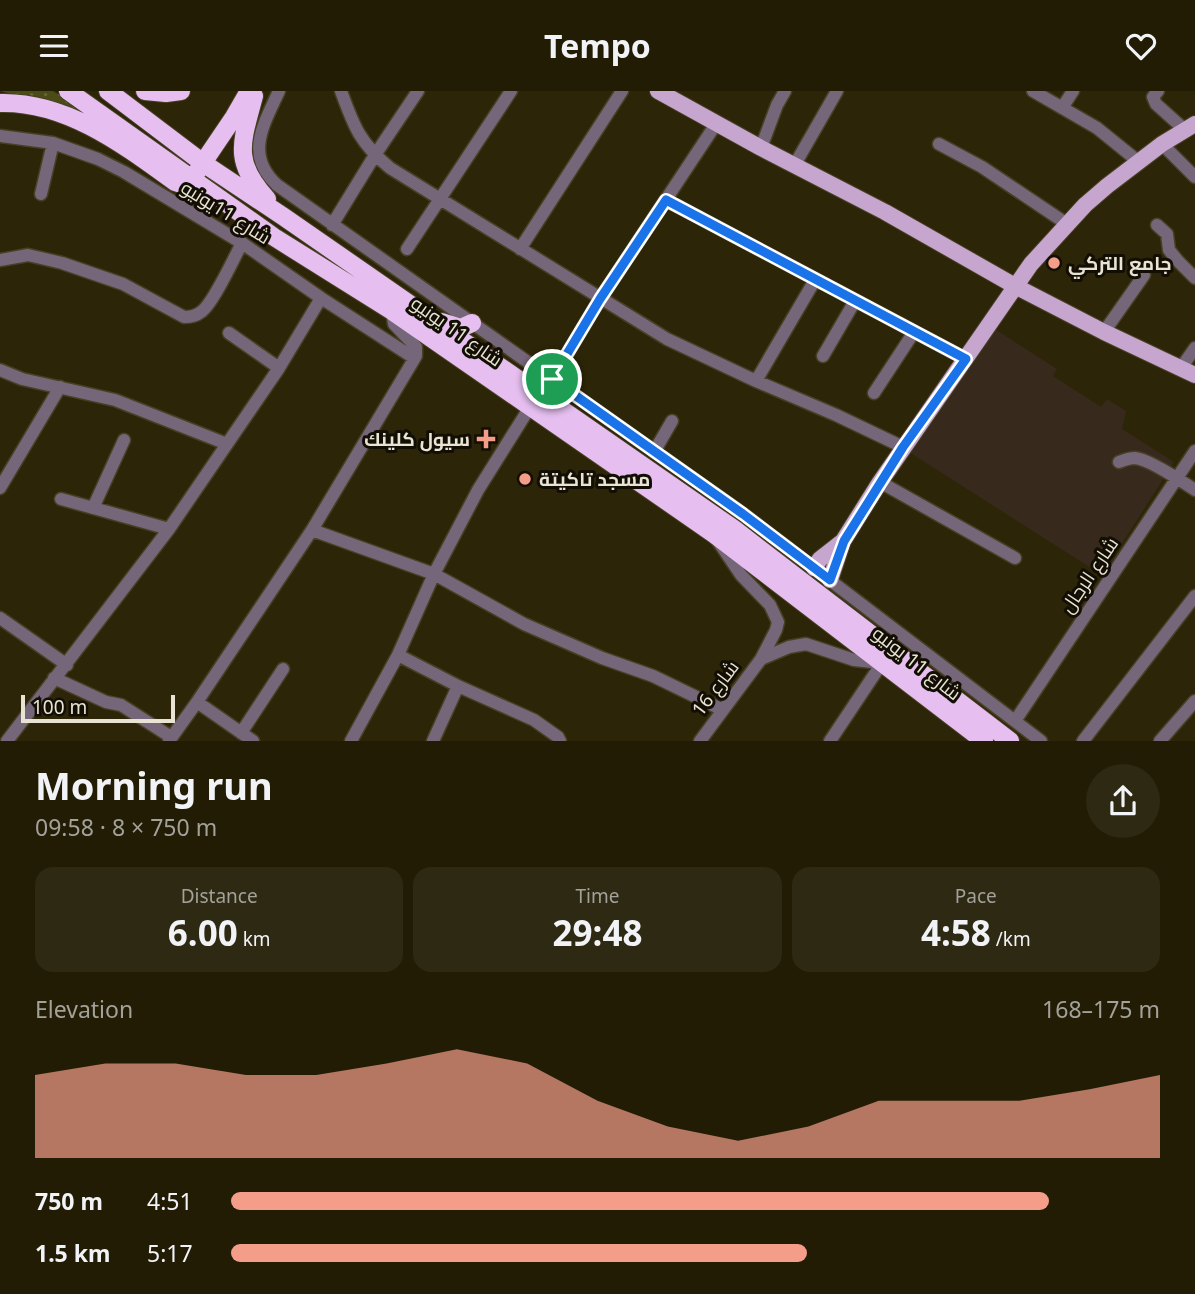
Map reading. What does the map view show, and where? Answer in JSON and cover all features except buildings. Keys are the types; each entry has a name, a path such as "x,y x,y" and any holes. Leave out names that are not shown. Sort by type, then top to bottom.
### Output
{"highway":[{"name":"شارع 11 يونيو","path":"68,91 274,237 392,311 714,534 984,741"},
{"name":"شارع 11 يونيو","path":"108,91 203,163 734,529 1010,741"},
{"path":"145,91 181,91"},
{"path":"0,103 33,106 60,113 114,140 175,182 185,184 192,179 249,91"},
{"path":"255,91 244,129 242,155 250,178 284,217"},
{"path":"431,319 461,328 472,323"}],"main road":[{"path":"658,91 794,166 885,212 1015,286 1188,372"},
{"path":"830,580 844,541 880,482 1031,264 1085,205 1107,186 1162,144 1190,127"},
{"path":"814,568 820,559 844,541"}],"street":[{"path":"279,91 260,134 259,150 263,166 271,180 743,514 1041,741"},
{"path":"341,91 358,134 366,146 390,168 677,344 903,447"},
{"path":"346,105 355,91"},
{"path":"332,225 418,91"},
{"path":"407,249 511,91"},
{"path":"520,249 622,91"},
{"path":"761,148 785,91"},
{"path":"794,166 837,91"},
{"path":"1033,91 1097,128 1139,162"},
{"path":"1062,108 1073,91"},
{"path":"1158,91 1153,97 1156,104 1190,127"},
{"path":"552,379 600,299 716,124"},
{"name":"شارع 11يونيو","path":"0,136 53,143 98,159 124,172 242,243 414,358"},
{"path":"41,194 53,143"},
{"path":"939,144 982,167 1067,224"},
{"path":"1162,144 1195,177"},
{"path":"666,200 966,359"},
{"path":"1157,225 1167,234 1169,250 1195,278"},
{"path":"2,258 28,255 62,263 123,284 184,317 191,317 201,312 209,303 242,243"},
{"path":"1104,332 1144,275"},
{"path":"756,381 815,280"},
{"path":"7,741 169,529 279,368 321,298"},
{"path":"823,356 855,301"},
{"path":"54,678 106,702 121,705 170,739 312,530 417,353 416,347 394,324 392,311"},
{"path":"873,393 914,332"},
{"path":"229,333 279,368"},
{"path":"1188,372 1195,348"},
{"path":"0,370 22,379 115,400 227,444"},
{"path":"0,488 60,387"},
{"path":"351,741 398,655 434,574 478,490 530,407"},
{"path":"654,452 672,421"},
{"path":"93,508 124,440"},
{"name":"شارع الرجال","path":"1015,721 1195,451"},
{"path":"1119,462 1137,458 1178,478 1195,490"},
{"path":"880,482 1015,558"},
{"path":"61,499 169,529"},
{"path":"312,530 434,574 524,624 602,658 653,676 723,710"},
{"name":"شارع 16","path":"700,741 761,659 778,622 770,605 733,566 714,534"},
{"path":"1083,741 1195,596"},
{"path":"0,618 67,665"},
{"path":"761,659 798,644 807,644 854,660 882,663 830,741"},
{"path":"398,655 534,720 560,741"},
{"path":"241,733 282,669"},
{"path":"433,741 458,686"},
{"path":"1160,741 1195,701"},
{"path":"197,702 253,741"}],"shaded area":[{"path":"0,91 53,91 85,111 56,106"},
{"path":"990,326 1057,369 1053,376 1101,407 1107,399 1126,411 1122,429 1174,462 1102,575 909,452"}],"place":[{"name":"جامع التركي","path":"1054,263"},
{"name":"سيول كلينك","path":"486,439"},
{"name":"مسجد تاكيتة","path":"525,479"}],"route":[{"path":"666,200 966,359 903,447 844,541 830,580 743,514 552,379 600,299 666,200"}]}
